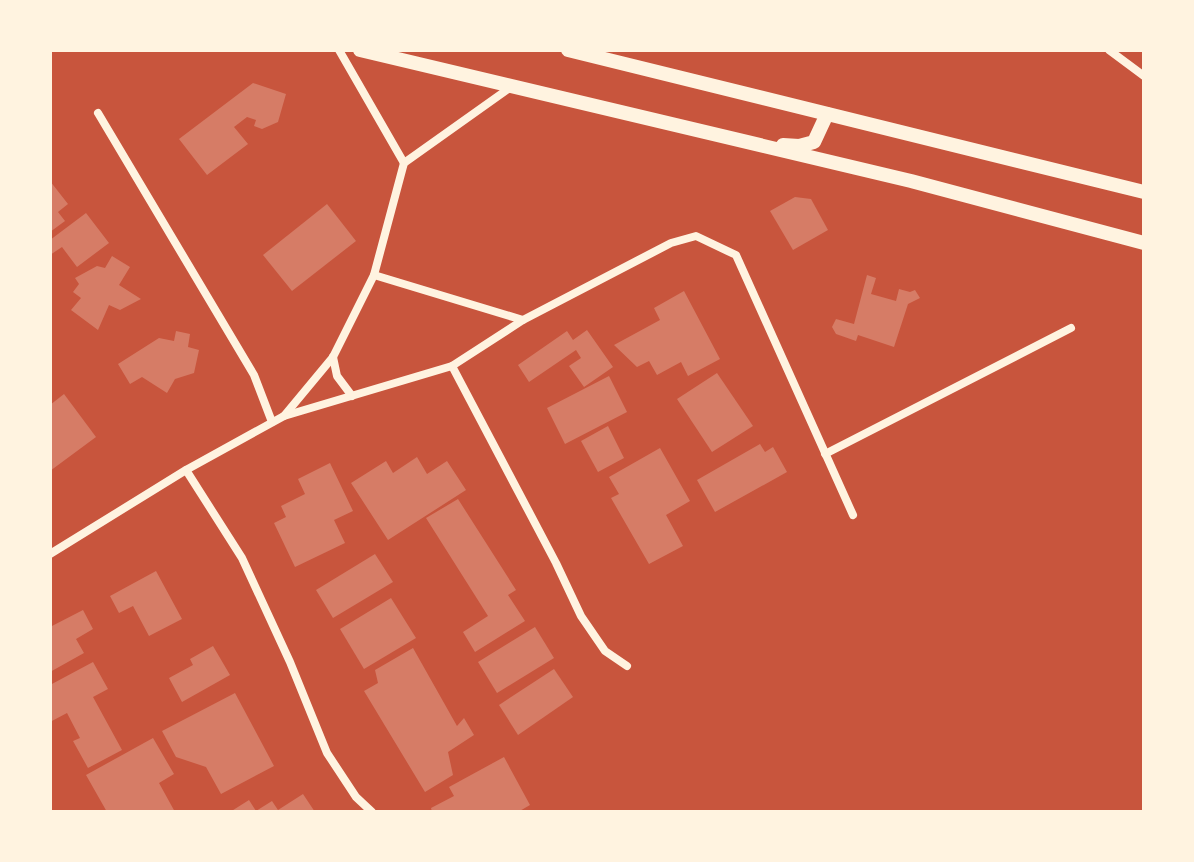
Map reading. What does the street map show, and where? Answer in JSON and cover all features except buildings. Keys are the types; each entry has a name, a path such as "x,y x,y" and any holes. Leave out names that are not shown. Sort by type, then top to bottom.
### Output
{"main road":[{"path":"360,50 911,181 1144,243"},
{"path":"568,50 1144,192"},
{"path":"747,143 799,146 814,142 827,114"}],"street":[{"path":"339,50 404,163"},
{"path":"1109,50 1144,76"},
{"path":"284,416 333,357 374,275 404,163 512,86"},
{"path":"98,113 254,375 272,422"},
{"path":"50,554 186,470 284,416 452,366 523,320 671,243 696,236 736,255 853,515"},
{"path":"374,275 523,320"},
{"path":"825,454 1071,328"},
{"path":"333,357 337,376 352,396"},
{"path":"452,366 581,616 605,651 627,666"},
{"path":"186,470 242,558 290,662 327,753 356,797 372,812"}]}
